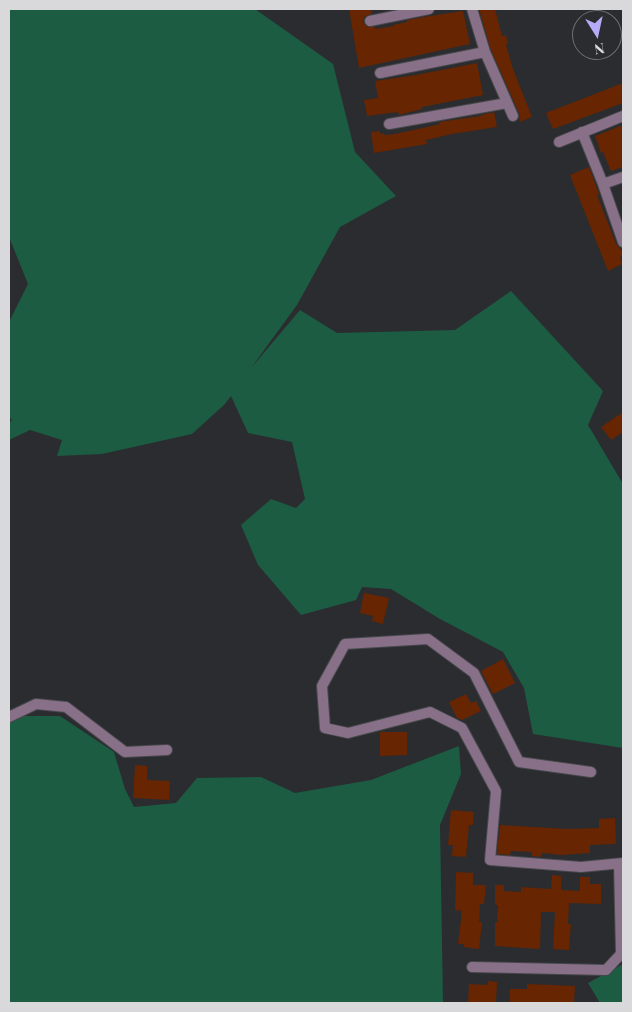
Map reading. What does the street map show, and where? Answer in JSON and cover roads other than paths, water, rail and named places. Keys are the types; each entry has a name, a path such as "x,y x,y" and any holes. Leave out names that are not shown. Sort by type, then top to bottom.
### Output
{"street":[{"path":"370,21 429,9"},
{"path":"472,9 485,52 513,116"},
{"path":"380,73 485,52"},
{"path":"389,124 507,103"},
{"path":"559,142 623,116"},
{"path":"582,132 603,184 623,242"},
{"path":"603,184 623,177"},
{"path":"472,967 606,970 621,954 621,863 581,867 490,860 496,791 462,728 430,712 348,733 325,728 322,686 345,644 428,639 474,673 519,762 591,772"},
{"path":"9,716 36,704 66,707 125,752 167,750"}]}
